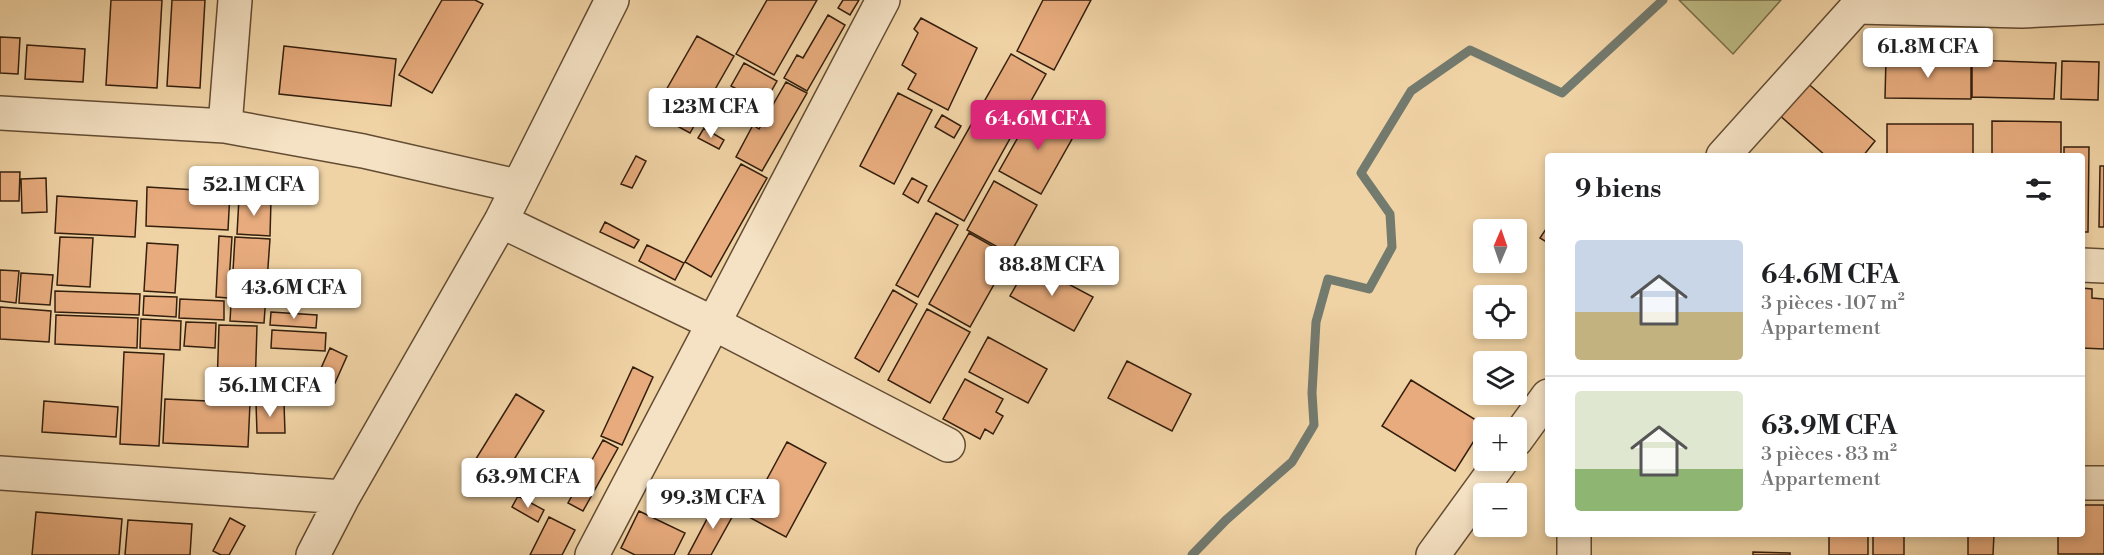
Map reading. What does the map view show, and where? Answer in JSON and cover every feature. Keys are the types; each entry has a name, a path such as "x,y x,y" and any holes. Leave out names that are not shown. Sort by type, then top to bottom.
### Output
{"street":[{"path":"225,126 235,0"},
{"path":"313,555 343,497 501,221 612,0"},
{"path":"592,555 883,0"},
{"path":"1727,153 1858,3 2022,11 2104,7"},
{"path":"0,113 225,126 363,151 518,186"},
{"path":"501,221 713,324 948,445"},
{"path":"2085,265 2104,266"},
{"path":"1527,425 1545,400"},
{"path":"1433,555 1494,471"},
{"path":"0,473 343,497"},
{"path":"2085,483 2104,483"},
{"path":"1574,537 1574,555"}],"shaded area":[{"path":"1679,0 1781,0 1733,54"}],"building":[{"path":"111,0 162,0 157,88 106,85"},
{"path":"172,0 205,0 200,88 167,86"},
{"path":"442,0 475,0 483,4 432,93 399,75"},
{"path":"767,0 817,0 774,75 736,54"},
{"path":"843,0 859,0 850,15 838,8"},
{"path":"1043,0 1091,0 1054,70 1017,51"},
{"path":"828,15 845,25 807,91 784,78 797,55 803,58"},
{"path":"921,18 977,48 948,110 908,89 916,74 902,65 918,33 914,29"},
{"path":"697,36 734,56 690,133 653,113"},
{"path":"1898,36 1925,37 1925,52 1898,51"},
{"path":"0,37 20,38 18,74 0,73"},
{"path":"27,45 85,49 83,82 25,79"},
{"path":"284,46 396,59 391,106 279,94"},
{"path":"1011,54 1046,74 964,221 928,201"},
{"path":"1886,58 1971,60 1971,99 1885,98"},
{"path":"1972,60 2056,63 2054,99 1972,97"},
{"path":"2062,61 2099,62 2098,100 2061,99"},
{"path":"744,63 777,81 764,104 731,86"},
{"path":"1805,81 1875,141 1865,153 1823,153 1777,113"},
{"path":"786,82 807,93 762,171 736,157 753,125 759,129"},
{"path":"898,93 932,110 894,184 860,166"},
{"path":"1034,109 1076,132 1041,194 999,171"},
{"path":"942,115 961,126 954,138 935,127"},
{"path":"1992,121 2061,122 2061,153 1992,153"},
{"path":"1887,124 1973,124 1973,153 1887,153"},
{"path":"704,128 724,140 719,149 698,138"},
{"path":"2064,147 2089,147 2088,232 2085,232 2085,153 2064,153"},
{"path":"636,156 646,161 632,188 621,184"},
{"path":"741,164 767,178 711,277 685,262"},
{"path":"2100,166 2104,166 2104,227 2099,227"},
{"path":"0,172 20,172 19,201 0,201"},
{"path":"46,178 47,212 22,213 21,179"},
{"path":"912,178 927,186 918,203 903,194"},
{"path":"994,181 1037,205 1010,254 967,230"},
{"path":"147,187 230,192 228,230 146,226"},
{"path":"57,196 137,201 135,237 55,233"},
{"path":"239,198 271,200 270,236 237,234"},
{"path":"936,213 958,225 918,297 896,285"},
{"path":"605,222 639,240 634,248 600,232"},
{"path":"1545,230 1545,241 1540,238"},
{"path":"969,233 1010,256 970,327 929,304"},
{"path":"219,236 232,237 228,298 216,297"},
{"path":"60,237 93,238 90,287 57,285"},
{"path":"235,237 270,239 264,323 230,321"},
{"path":"147,243 178,245 175,293 144,291"},
{"path":"647,245 684,263 675,280 639,261"},
{"path":"1029,263 1093,297 1074,331 1010,296"},
{"path":"0,270 19,271 16,303 0,301"},
{"path":"21,273 53,275 50,305 19,303"},
{"path":"2085,288 2092,289 2092,298 2104,299 2104,349 2085,348"},
{"path":"893,290 917,304 879,372 855,358"},
{"path":"55,291 140,294 139,315 55,312"},
{"path":"144,296 177,297 176,317 143,315"},
{"path":"180,299 224,301 224,320 179,318"},
{"path":"0,307 51,311 49,342 0,339"},
{"path":"927,309 970,332 930,403 888,380"},
{"path":"271,312 317,315 316,328 270,325"},
{"path":"56,315 138,318 137,348 55,344"},
{"path":"141,319 181,321 180,350 140,348"},
{"path":"186,322 216,323 215,348 184,346"},
{"path":"219,325 257,326 255,389 217,387"},
{"path":"272,330 326,333 325,351 271,348"},
{"path":"988,337 1047,369 1028,403 969,372"},
{"path":"330,348 347,356 335,383 318,375"},
{"path":"124,352 164,354 159,446 120,444"},
{"path":"1127,361 1191,394 1172,431 1108,398"},
{"path":"633,367 653,377 622,445 601,436"},
{"path":"965,379 1003,399 996,412 1003,416 993,434 985,429 980,439 943,419"},
{"path":"1411,380 1473,418 1473,442 1455,471 1382,426"},
{"path":"516,394 544,411 502,479 474,462"},
{"path":"165,399 250,403 248,447 163,443"},
{"path":"44,401 118,407 116,437 42,432"},
{"path":"256,403 284,403 285,433 257,433"},
{"path":"603,440 618,448 583,511 568,503"},
{"path":"787,442 826,463 786,537 747,516"},
{"path":"518,496 544,510 538,522 512,507"},
{"path":"717,500 736,510 711,555 688,555"},
{"path":"2085,505 2104,505 2104,554 2058,554 2058,537 2085,537"},
{"path":"639,511 685,533 674,555 635,555 621,548"},
{"path":"36,512 122,519 119,555 32,555"},
{"path":"549,517 575,530 562,555 530,555"},
{"path":"230,518 245,526 229,555 221,555 213,551"},
{"path":"128,520 192,524 190,555 125,555"},
{"path":"1829,537 1868,537 1868,555 1829,555"},
{"path":"1873,537 1904,537 1904,555 1873,555"},
{"path":"1968,537 1994,537 1993,555 1968,555"},
{"path":"1753,552 1790,553 1790,555 1753,555"}],"waterway":[{"path":"1192,555 1226,520 1292,462 1314,425 1312,393 1316,322 1328,279 1369,289 1392,247 1390,214 1361,173 1411,91 1470,50 1562,93 1663,0"}]}
